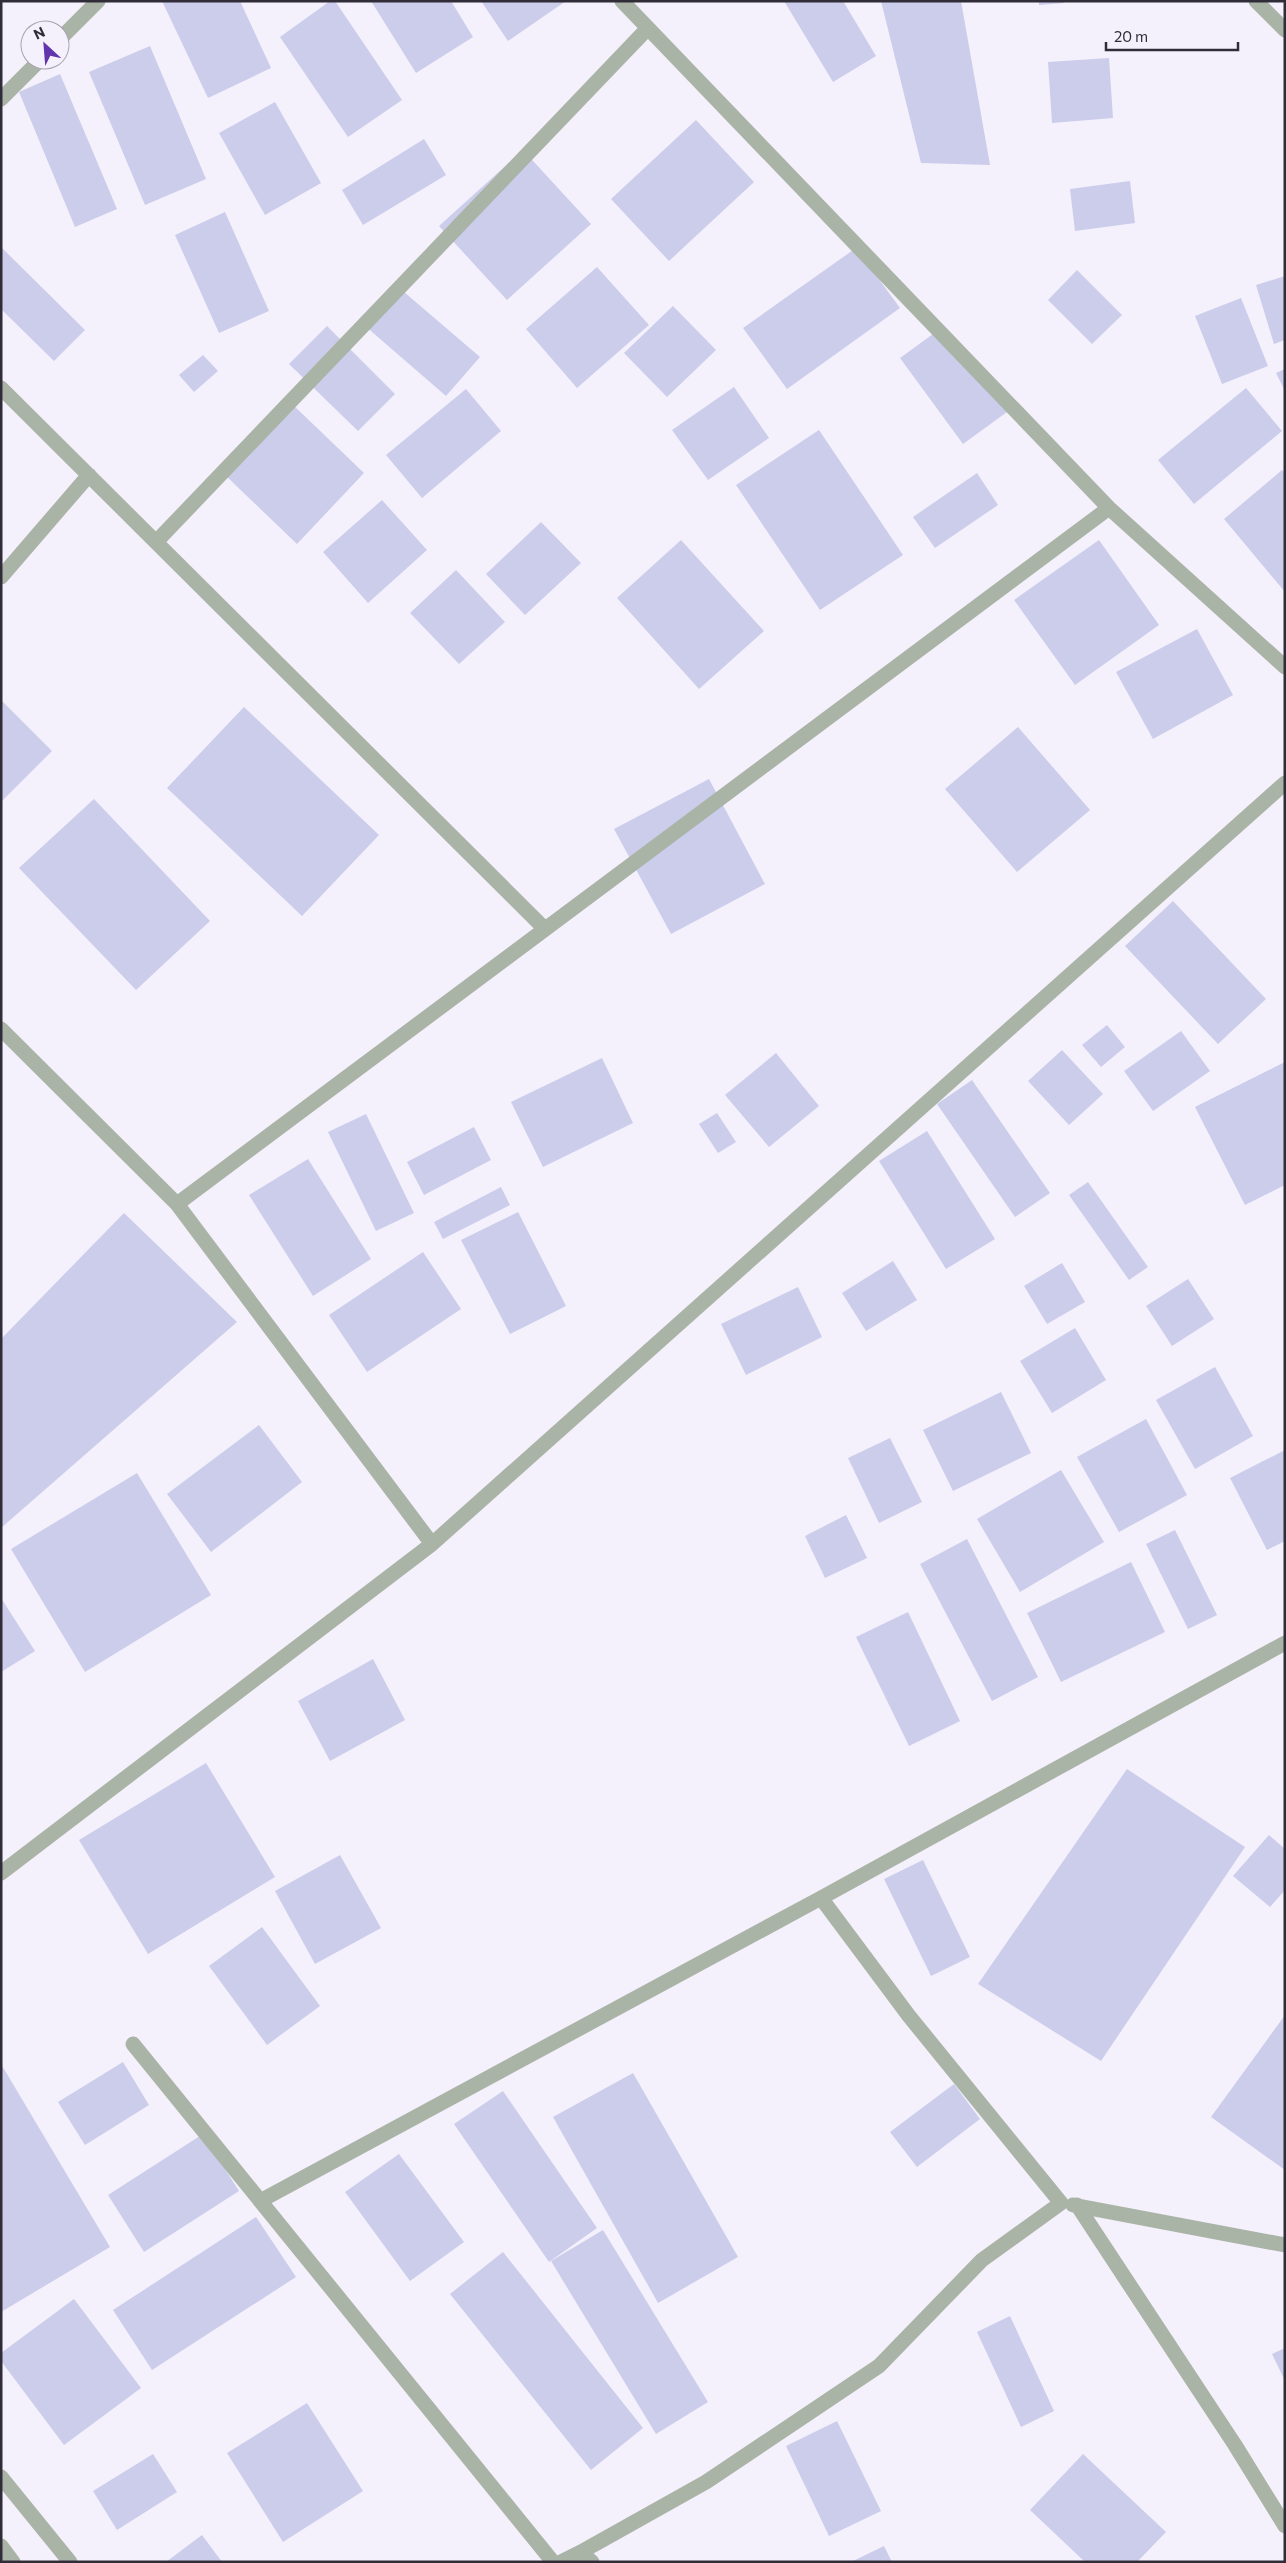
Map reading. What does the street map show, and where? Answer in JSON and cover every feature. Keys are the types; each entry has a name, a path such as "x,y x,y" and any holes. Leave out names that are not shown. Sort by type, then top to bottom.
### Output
{"street":[{"path":"70,29 98,1"},
{"path":"622,1 1109,508 1285,667"},
{"path":"1256,1 1285,30"},
{"path":"156,542 648,28"},
{"path":"1,99 30,70"},
{"path":"1,388 545,929"},
{"path":"1,577 89,475"},
{"path":"177,1204 1109,508"},
{"path":"1,1873 432,1544 1285,783"},
{"path":"1,1029 177,1204 432,1544"},
{"path":"260,2201 821,1898 1285,1643"},
{"path":"821,1898 909,2016 1061,2203"},
{"path":"133,2044 553,2562"},
{"path":"561,2562 586,2557 706,2482 879,2366 982,2260 1061,2203 1285,2245"},
{"path":"1077,2205 1235,2445 1285,2526"},
{"path":"1,2476 70,2562"},
{"path":"1,2546 13,2562"}],"building":[{"path":"162,1 240,1 271,68 208,98"},
{"path":"330,1 335,1 402,100 348,137 280,37"},
{"path":"371,1 451,1 473,37 416,73"},
{"path":"481,1 566,1 508,41"},
{"path":"784,1 843,1 876,56 833,82"},
{"path":"881,1 961,1 990,165 921,163"},
{"path":"1039,1 1064,1 1064,3 1039,5"},
{"path":"150,46 206,179 145,205 89,72"},
{"path":"1109,58 1113,118 1052,123 1048,62"},
{"path":"60,74 117,209 75,227 19,92"},
{"path":"275,102 321,183 265,215 219,133"},
{"path":"696,120 754,182 669,261 611,199"},
{"path":"424,139 446,175 363,225 342,190"},
{"path":"523,150 591,224 507,300 439,226"},
{"path":"1130,181 1135,223 1075,231 1070,189"},
{"path":"225,212 269,311 219,333 175,235"},
{"path":"1,247 85,330 54,361 1,309"},
{"path":"856,248 900,308 787,389 743,328"},
{"path":"597,267 649,325 577,388 526,329"},
{"path":"1077,270 1122,315 1092,344 1048,300"},
{"path":"1285,276 1285,340 1274,344 1256,285"},
{"path":"397,286 480,357 446,396 364,325"},
{"path":"1241,298 1268,366 1222,384 1195,316"},
{"path":"673,306 716,350 667,397 624,353"},
{"path":"327,326 395,394 358,431 289,364"},
{"path":"944,326 1007,412 963,444 900,358"},
{"path":"203,355 218,371 194,392 179,375"},
{"path":"1285,369 1285,391 1276,373"},
{"path":"734,387 769,438 708,480 672,430"},
{"path":"1246,388 1282,431 1194,504 1158,460"},
{"path":"466,389 501,431 422,498 386,455"},
{"path":"291,403 364,473 297,544 224,474"},
{"path":"819,430 903,555 820,610 736,485"},
{"path":"1282,470 1285,473 1285,592 1224,519"},
{"path":"977,473 998,505 935,548 913,517"},
{"path":"382,500 427,550 368,603 323,552"},
{"path":"541,522 581,563 525,615 486,574"},
{"path":"681,540 764,631 699,689 617,598"},
{"path":"1099,540 1159,625 1075,685 1014,600"},
{"path":"456,570 505,622 459,664 410,613"},
{"path":"1197,629 1233,695 1153,739 1116,672"},
{"path":"1,700 52,751 1,802"},
{"path":"244,707 379,835 302,916 167,788"},
{"path":"1018,727 1090,810 1017,872 945,789"},
{"path":"709,779 765,884 671,934 614,829"},
{"path":"94,799 210,921 136,990 19,868"},
{"path":"1173,901 1266,999 1218,1044 1125,946"},
{"path":"1107,1025 1125,1047 1101,1067 1082,1045"},
{"path":"1181,1031 1210,1071 1153,1111 1124,1071"},
{"path":"1062,1050 1103,1094 1069,1125 1028,1081"},
{"path":"776,1053 819,1106 769,1147 725,1095"},
{"path":"602,1058 633,1123 543,1167 511,1102"},
{"path":"1285,1062 1285,1185 1245,1205 1195,1107"},
{"path":"972,1080 1050,1193 1015,1217 937,1104"},
{"path":"717,1113 736,1142 718,1153 699,1124"},
{"path":"366,1114 414,1213 376,1231 328,1132"},
{"path":"474,1127 491,1160 424,1195 407,1162"},
{"path":"927,1131 995,1239 946,1269 879,1161"},
{"path":"308,1159 371,1259 313,1296 249,1195"},
{"path":"1088,1182 1148,1267 1129,1280 1069,1195"},
{"path":"501,1187 510,1205 443,1239 434,1222"},
{"path":"518,1212 566,1306 510,1334 461,1240"},
{"path":"124,1213 237,1322 1,1528 1,1339"},
{"path":"423,1252 461,1309 367,1372 329,1315"},
{"path":"893,1261 917,1300 866,1331 842,1293"},
{"path":"1062,1263 1085,1302 1047,1324 1024,1286"},
{"path":"1188,1279 1214,1319 1172,1346 1146,1306"},
{"path":"798,1287 822,1337 746,1375 721,1324"},
{"path":"1075,1328 1106,1380 1052,1413 1020,1361"},
{"path":"1215,1367 1253,1436 1195,1469 1156,1400"},
{"path":"1001,1392 1031,1453 953,1491 923,1430"},
{"path":"1146,1419 1187,1495 1119,1532 1077,1457"},
{"path":"259,1425 302,1482 211,1552 167,1494"},
{"path":"890,1438 922,1502 879,1523 848,1458"},
{"path":"1285,1450 1285,1541 1267,1550 1230,1478"},
{"path":"1061,1470 1104,1542 1020,1592 977,1519"},
{"path":"137,1473 211,1595 85,1672 11,1549"},
{"path":"846,1515 867,1558 825,1578 805,1536"},
{"path":"1175,1530 1217,1615 1188,1629 1146,1544"},
{"path":"967,1539 1038,1677 992,1701 920,1564"},
{"path":"1131,1562 1165,1632 1061,1682 1027,1613"},
{"path":"1,1598 35,1651 1,1672"},
{"path":"908,1612 960,1721 909,1746 856,1637"},
{"path":"373,1659 405,1720 330,1761 298,1701"},
{"path":"206,1763 275,1877 148,1954 79,1840"},
{"path":"1127,1769 1245,1847 1101,2061 978,1984"},
{"path":"1269,1835 1285,1849 1285,1890 1270,1907 1233,1876"},
{"path":"340,1855 381,1928 315,1964 275,1891"},
{"path":"923,1860 970,1957 931,1976 884,1879"},
{"path":"262,1927 320,2006 267,2045 209,1966"},
{"path":"1285,2015 1285,2170 1211,2117"},
{"path":"123,2062 149,2105 85,2145 58,2102"},
{"path":"1,2064 110,2247 1,2312"},
{"path":"633,2073 738,2257 658,2303 553,2117"},
{"path":"954,2084 980,2119 917,2167 890,2132"},
{"path":"503,2091 597,2228 549,2262 454,2124"},
{"path":"203,2134 239,2191 144,2252 108,2195"},
{"path":"399,2154 464,2242 410,2281 345,2192"},
{"path":"256,2217 296,2277 152,2370 113,2310"},
{"path":"603,2230 708,2402 656,2434 551,2261"},
{"path":"503,2252 643,2428 591,2470 450,2294"},
{"path":"74,2299 141,2388 64,2445 1,2361 1,2353"},
{"path":"1010,2316 1054,2411 1021,2427 977,2332"},
{"path":"1285,2348 1285,2381 1272,2354"},
{"path":"307,2403 363,2491 283,2542 227,2453"},
{"path":"837,2421 881,2511 829,2536 786,2446"},
{"path":"153,2454 177,2492 117,2530 93,2491"},
{"path":"1083,2454 1166,2532 1137,2562 1085,2562 1030,2510"},
{"path":"202,2535 222,2562 166,2562"},
{"path":"884,2546 892,2562 851,2562"}]}
